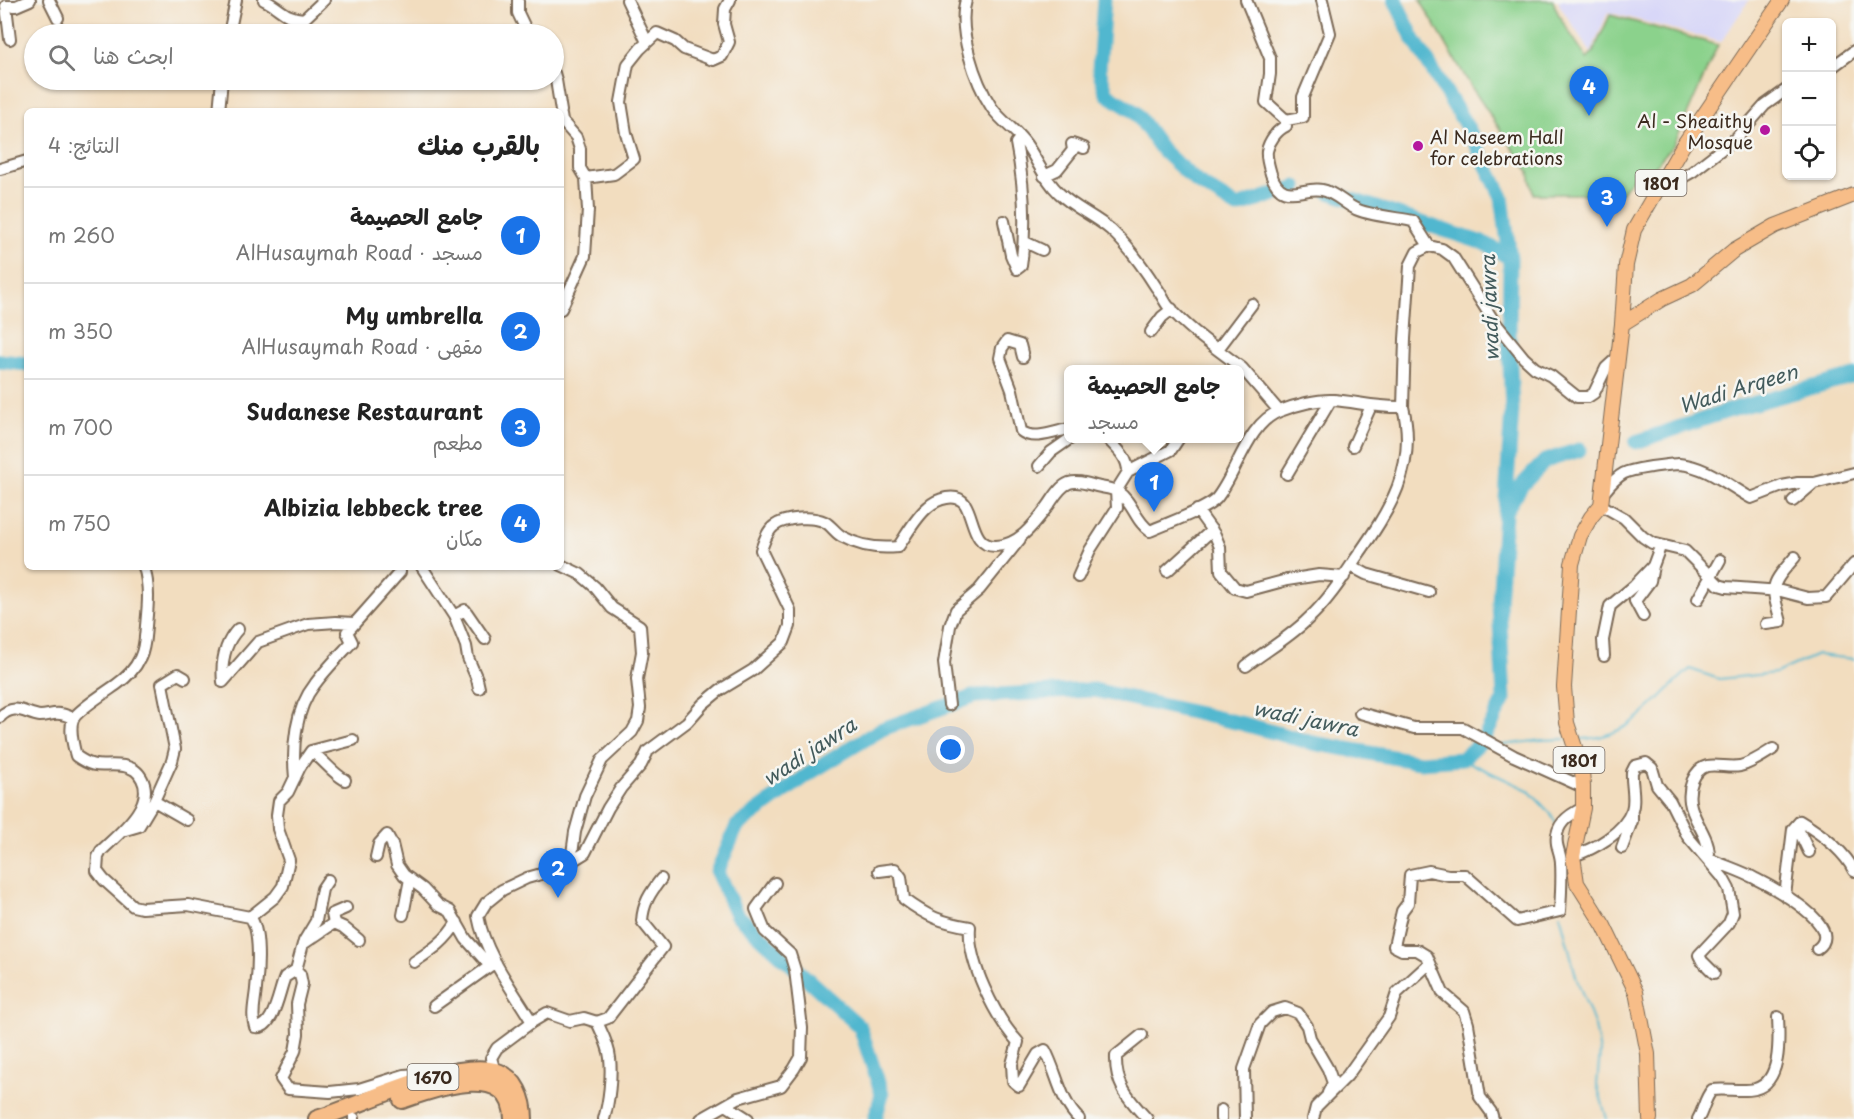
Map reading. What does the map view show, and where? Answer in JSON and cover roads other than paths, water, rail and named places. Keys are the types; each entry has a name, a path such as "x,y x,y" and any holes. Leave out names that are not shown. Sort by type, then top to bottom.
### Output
{"highway":[{"name":"1670","path":"317,1119 441,1074 465,1071 494,1078"},
{"name":"1670","path":"353,1119 441,1087 494,1078"},
{"path":"494,1078 512,1104 513,1119"},
{"path":"494,1078 512,1082 520,1093 524,1105 524,1119"}],"main road":[{"name":"1801","path":"1650,1119 1648,1054 1636,992 1604,926 1577,883 1573,856 1583,808 1583,787 1582,769 1567,723 1564,687 1572,564 1580,536 1602,499 1622,324 1626,265 1634,230 1682,147 1782,0"},
{"path":"1622,324 1662,299 1692,285 1734,250 1775,226 1854,195"}],"street":[{"path":"10,39 6,6 16,6 30,0"},
{"path":"49,0 58,18"},
{"path":"231,24 237,0"},
{"path":"264,0 291,18 304,19 324,0"},
{"path":"518,0 518,13 523,24"},
{"path":"627,0 647,42"},
{"path":"586,178 614,174 634,159 626,134 621,102 628,64 657,33 713,60 722,56 729,42 724,24 724,9 730,0"},
{"path":"966,0 963,11 964,31 975,74 992,107 1007,127 1026,143 1044,176 1072,205 1110,230 1145,271 1172,309 1235,365"},
{"path":"1246,0 1270,58 1266,102 1286,120 1286,126 1279,129 1267,152 1275,184 1281,189 1296,193 1322,190 1343,200 1355,210 1413,221 1428,246"},
{"path":"1286,120 1303,117 1304,97 1330,33 1322,0"},
{"path":"1836,64 1854,51"},
{"path":"219,108 221,90"},
{"path":"557,90 560,108"},
{"path":"1662,182 1669,185 1692,172 1736,138 1765,105 1782,93"},
{"path":"564,123 576,137 580,149 580,168 586,178 588,210 585,256 564,302"},
{"path":"1004,221 1011,255 1017,269 1021,266 1024,242 1020,167 1016,143 1020,138"},
{"path":"1044,176 1057,170 1073,150 1072,144 1084,148"},
{"path":"0,169 24,162"},
{"path":"1024,242 1042,250"},
{"path":"1246,666 1309,619 1344,577 1386,514 1401,480 1408,436 1403,407 1410,266 1418,252 1428,246 1442,249 1453,257 1509,341 1535,368 1551,376 1577,397 1588,397 1594,393 1606,368 1618,357"},
{"path":"1218,350 1252,304"},
{"path":"1151,332 1162,317 1172,309"},
{"path":"1023,357 1020,345 1007,341 1002,348 1000,358 1012,390 1021,431 1027,436 1034,436 1064,430"},
{"path":"1244,373 1278,411"},
{"path":"949,705 944,663 950,626 956,610 979,590 1055,494 1068,483 1077,482 1116,491 1128,501 1142,525 1150,531 1215,500 1249,439 1267,418 1278,411 1331,400 1371,406 1403,407"},
{"path":"1287,474 1331,400"},
{"path":"1353,446 1371,406"},
{"path":"1039,466 1064,443"},
{"path":"1111,443 1128,464 1128,472"},
{"path":"1078,577 1090,550 1117,508 1116,491 1128,472 1171,450 1176,443"},
{"path":"1854,473 1814,483 1782,486 1751,498 1712,474 1678,464 1630,469 1615,479 1602,499 1642,537 1660,546 1685,551 1710,577 1726,587 1773,590 1808,598 1826,597 1854,564"},
{"path":"1793,501 1814,483"},
{"path":"532,1022 493,964 481,933 478,916 486,903 502,890 527,878 559,869 585,853 608,808 621,788 641,765 648,751 687,722 720,690 753,670 784,642 790,626 790,610 761,550 766,536 775,525 795,519 816,519 833,528 841,537 861,544 879,549 898,547 928,507 941,499 953,497 964,503 981,541 993,546 1020,539"},
{"path":"1197,510 1212,530 1220,547 1221,571 1235,588 1246,591 1287,580 1319,575 1344,577"},
{"path":"1167,571 1212,530"},
{"path":"1643,616 1635,601 1650,581 1660,546"},
{"path":"1766,624 1781,622 1773,590 1774,582 1795,556"},
{"path":"1698,598 1720,560"},
{"path":"564,566 595,587 612,608 640,626 642,652 637,679 640,708 638,721 632,732 602,760 585,796 575,832 571,861"},
{"path":"1351,566 1366,574 1429,592"},
{"path":"1604,656 1603,640 1610,606 1653,566"},
{"path":"145,570 149,607 141,657 133,671 94,699 74,718 73,742 76,756 93,766 122,766 134,769 144,783 146,792 135,818 101,851 98,857 98,872 133,906 142,908 188,905 250,917 254,921 257,946 257,985 253,1021 255,1027 259,1028 267,1023 275,1008 285,977 296,970 303,944 316,921 322,889 328,880"},
{"path":"295,778 293,755 295,735 305,700 313,685 352,642 347,632 400,570"},
{"path":"424,570 454,616 479,688"},
{"path":"454,616 465,610 485,639"},
{"path":"238,629 226,647 222,671 223,682 258,642 308,624 354,623"},
{"path":"122,831 139,826 154,801 172,761 175,748 162,684 178,674 185,678"},
{"path":"0,717 6,711 16,709 28,711 37,716 60,714 74,718"},
{"path":"1360,713 1414,728 1463,728 1514,756 1583,787"},
{"path":"250,917 274,897 283,886 289,860 278,829 279,801 288,792 310,751 353,740"},
{"path":"1704,858 1709,854 1709,844 1690,804 1690,786 1693,778 1707,766 1740,766 1752,762 1773,749"},
{"path":"310,751 326,762 332,773 345,780"},
{"path":"1622,848 1632,821 1632,772 1635,766 1646,763 1652,768 1657,785 1670,801 1688,837 1704,858 1724,878 1729,889 1733,913 1729,923 1699,955 1714,973"},
{"path":"154,801 187,820"},
{"path":"1493,1119 1491,1112 1480,1097 1464,1011 1443,993 1427,956 1417,950 1402,950 1394,946 1402,911 1408,903 1410,875 1430,871 1448,875 1465,875 1517,921 1560,911 1562,887 1561,860 1556,842 1558,828 1567,816 1583,808"},
{"path":"1573,856 1603,843 1632,811"},
{"path":"1785,896 1793,829 1800,821 1848,859 1854,871"},
{"path":"1793,829 1799,831 1809,852"},
{"path":"376,857 380,844 387,835 392,844 397,865 438,905 450,911 466,939 493,964"},
{"path":"1704,858 1755,878 1798,903 1822,926 1824,935 1821,946 1817,949"},
{"path":"879,871 895,868 900,877 904,899 926,916 970,927 969,940 976,970 1006,1030 1018,1042 1012,1064 1012,1081 1019,1086 1038,1054 1045,1050 1055,1078 1073,1113 1079,1119"},
{"path":"403,915 410,879"},
{"path":"494,1078 491,1058 497,1047 547,1013 570,1021 584,1018 597,1022 608,1018 663,947 642,921 643,909 650,893 661,879"},
{"path":"702,1119 738,1098 781,1086 801,1057 802,1028 795,970 790,954 765,931 756,909 775,883"},
{"path":"334,923 332,914 346,908"},
{"path":"414,962 449,936 457,922"},
{"path":"303,944 334,923"},
{"path":"334,923 359,940"},
{"path":"1313,1119 1316,1107 1347,1076 1389,1017 1397,993 1430,963"},
{"path":"434,1006 493,964"},
{"path":"296,970 300,974 302,984 297,1004 298,1034 295,1051 281,1079 288,1089 330,1092 359,1089 404,1075 426,1072 441,1074"},
{"path":"1245,1119 1244,1069 1254,1036 1260,1024 1272,1012 1285,1008 1298,1013 1307,1026 1310,1038 1328,1069 1333,1083 1328,1094"},
{"path":"1698,1119 1703,1110 1705,1097 1712,1090 1756,1089 1767,1082 1775,1068 1778,1017"},
{"path":"597,1022 610,1058 610,1099 604,1119"},
{"path":"1142,1035 1116,1056 1116,1073 1124,1091 1147,1119"},
{"path":"726,1106 748,1119"}],"waterway":[{"path":"1104,0 1099,70 1107,94 1135,112 1163,151 1197,182 1237,207 1296,187"},
{"name":"wadi jawra","path":"875,1119 882,1094 860,1027 736,914 717,872 737,826 813,771 882,729 975,696 1094,690 1244,724 1313,743 1420,762 1462,759 1484,739 1504,699 1499,603 1512,410 1509,341 1510,258 1502,197 1470,132 1413,38 1395,0"},
{"path":"1329,192 1486,244 1510,258"},
{"path":"0,361 24,364"},
{"name":"Wadi Arqeen","path":"1636,442 1740,407 1854,376"},
{"name":"Wadi Arqeen","path":"1506,510 1522,485 1545,461 1579,450"},
{"path":"1579,739 1598,737 1628,725 1641,716 1690,669 1719,679 1776,673 1817,655 1854,659"},
{"path":"1502,745 1565,739"},
{"name":"wadi jawra","path":"1474,748 1487,746"},
{"path":"1462,759 1528,790 1550,813 1557,825"},
{"path":"1560,914 1577,980 1595,1026 1600,1052 1597,1085 1607,1119"}],"place":[{"name":"Albizia lebbeck tree","path":"1589,116"},
{"name":"Al - Sheaithy Mosque","path":"1765,130"},
{"name":"Al Naseem Hall for celebrations","path":"1418,146"},
{"name":"Sudanese Restaurant","path":"1607,227"},
{"name":"جامع الحصيمة","path":"1154,512"},
{"name":"My umbrella","path":"558,898"}]}
